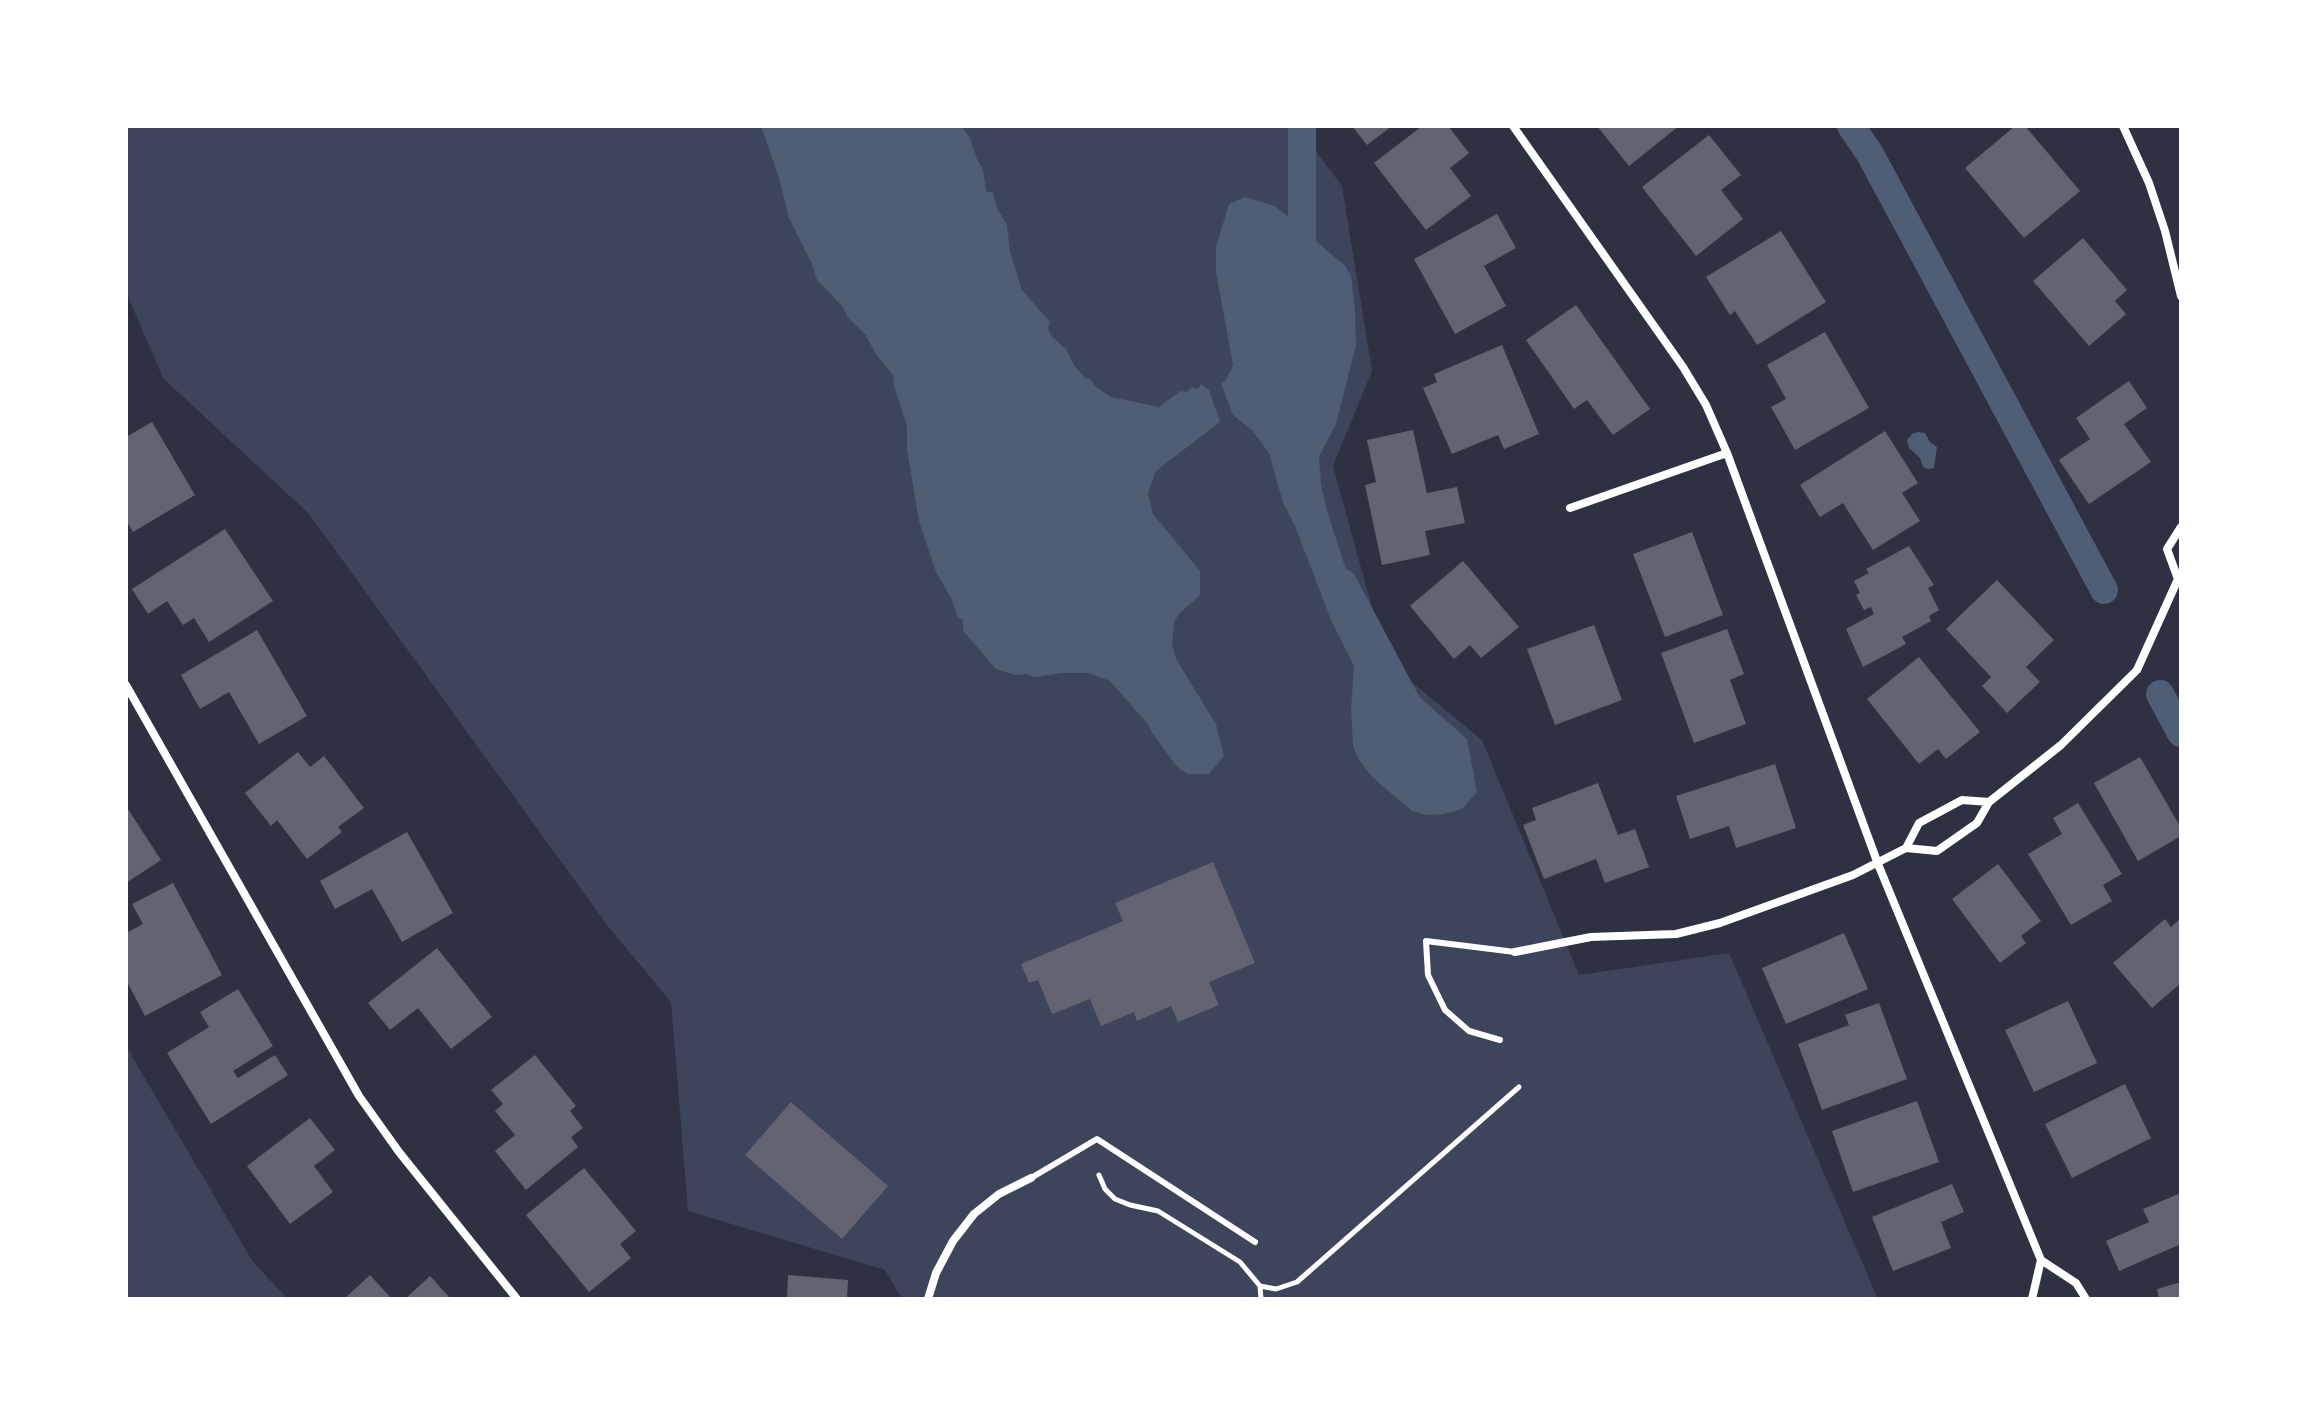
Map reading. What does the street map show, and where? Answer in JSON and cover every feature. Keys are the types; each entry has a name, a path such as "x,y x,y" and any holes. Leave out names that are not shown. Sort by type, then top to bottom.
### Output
{"street":[{"path":"1513,126 1683,367 1706,405 1727,453 1878,864 2041,1260 2076,1283 2086,1299"},
{"path":"2123,126 2149,183 2181,296"},
{"path":"1570,508 1727,453"},
{"path":"1906,848 1937,851 1977,823 1989,802 2061,745 2137,670 2180,578 2167,549 2181,527"},
{"path":"126,685 359,1096 399,1152 517,1299"},
{"path":"1515,952 1591,937 1676,934 1720,923 1878,864 1906,848 1919,823 1962,800 1989,802"},
{"path":"928,1299 936,1273 953,1241 974,1214 999,1194 1031,1178"},
{"path":"2032,1299 2041,1260"}],"lane":[{"path":"1500,1040 1469,1031 1445,1010 1428,975 1426,941 1515,952"},
{"path":"1031,1178 1097,1139 1255,1242"}],"path":[{"path":"1260,1286 1276,1289 1297,1282 1519,1087"},
{"path":"1099,1175 1105,1189 1115,1199 1158,1211 1240,1262 1260,1286 1261,1299"}],"shaded area":[{"path":"126,126 1297,126 1342,186 1372,371 1333,466 1387,662 1482,740 1579,975 1729,953 1878,1299 902,1299 885,1270 688,1211 671,1002 607,925 309,514 163,378 126,292"},
{"path":"761,126 961,126 970,138 983,170 986,191 993,193 1007,225 1010,252 1022,290 1050,322 1048,328 1052,337 1066,349 1085,378 1111,397 1159,407 1180,391 1187,392 1192,387 1198,389 1201,384 1209,390 1220,422 1156,471 1148,493 1153,514 1200,571 1200,595 1178,615 1172,644 1176,659 1216,724 1224,756 1209,774 1188,774 1177,767 1147,723 1110,681 1088,673 1035,677 996,669 963,631 963,620 957,616 936,572 919,521 907,449 907,426 893,383 894,376 877,356 865,334 817,280 789,218"},
{"path":"1245,197 1275,206 1345,266 1351,276 1356,345 1336,424 1319,457 1321,484 1370,643 1390,671 1467,739 1477,792 1462,809 1426,815 1412,811 1372,777 1359,760 1353,746 1351,709 1354,666 1331,620 1283,503 1269,453 1252,430 1233,415 1221,384 1233,365 1216,272 1216,247 1229,204"},
{"path":"1918,432 1925,433 1937,447 1934,468 1923,467 1920,458 1909,448 1907,440"},
{"path":"126,1046 253,1262 288,1299 126,1299"}],"building":[{"path":"1352,126 1392,126 1367,145"},
{"path":"1422,126 1448,126 1469,153 1450,168 1471,196 1426,230 1374,163"},
{"path":"1597,126 1679,126 1629,166"},
{"path":"2015,126 2025,126 2080,191 2024,238 1965,168"},
{"path":"1709,135 1741,175 1721,190 1743,219 1696,256 1642,187"},
{"path":"1497,214 1516,248 1484,266 1506,306 1455,334 1414,259"},
{"path":"1781,231 1826,302 1757,345 1735,311 1730,315 1706,277"},
{"path":"2083,238 2127,290 2115,301 2126,314 2089,346 2033,281"},
{"path":"1576,305 1650,409 1613,435 1587,400 1574,409 1526,340"},
{"path":"1825,332 1869,408 1795,450 1771,407 1786,399 1767,365"},
{"path":"1502,345 1539,434 1504,449 1498,435 1452,454 1423,388 1437,382 1434,374"},
{"path":"2129,381 2147,408 2124,424 2151,462 2089,504 2059,460 2090,439 2076,418"},
{"path":"152,422 195,495 133,532 126,520 126,437"},
{"path":"1413,430 1427,493 1457,487 1465,523 1425,531 1430,555 1382,565 1365,485 1376,482 1367,440"},
{"path":"1885,431 1918,483 1902,493 1920,521 1873,550 1843,503 1820,517 1800,485"},
{"path":"225,529 273,601 209,642 194,618 183,625 167,601 148,614 132,589"},
{"path":"1692,532 1723,615 1665,637 1633,554"},
{"path":"1909,546 1934,585 1928,588 1939,610 1929,616 1931,621 1902,637 1906,644 1863,667 1846,629 1874,614 1871,607 1864,610 1856,595 1860,593 1854,581 1869,573 1866,569"},
{"path":"1463,561 1519,627 1481,658 1470,645 1454,659 1410,606"},
{"path":"1997,580 2054,640 2026,667 2040,682 2007,713 1982,686 1991,677 1946,629"},
{"path":"1594,625 1622,700 1555,725 1527,649"},
{"path":"1727,629 1744,674 1730,680 1746,724 1694,743 1661,653"},
{"path":"257,630 307,716 259,744 229,692 200,709 181,675"},
{"path":"1919,657 1980,732 1946,759 1938,749 1919,764 1867,699"},
{"path":"298,752 310,767 324,756 364,808 338,827 342,832 307,859 277,820 271,826 245,793"},
{"path":"2140,757 2181,828 2181,836 2138,861 2094,783"},
{"path":"1775,764 1796,828 1736,848 1729,826 1690,839 1676,796"},
{"path":"1598,783 1618,835 1635,829 1649,867 1605,883 1596,859 1544,879 1523,825 1536,820 1532,808"},
{"path":"2078,803 2122,874 2103,885 2112,901 2071,925 2028,854 2062,834 2053,818"},
{"path":"126,806 161,860 126,883"},
{"path":"407,832 453,913 402,942 372,889 335,909 320,881"},
{"path":"1213,862 1255,963 1209,982 1219,1005 1178,1022 1171,1006 1137,1021 1134,1012 1101,1026 1090,999 1052,1014 1038,980 1029,983 1021,964 1123,921 1115,903"},
{"path":"1998,864 2041,921 2021,936 2026,943 2000,963 1952,899"},
{"path":"173,883 222,975 145,1016 126,980 126,933 143,924 132,904"},
{"path":"2181,918 2181,983 2152,1008 2113,963 2165,919 2171,927"},
{"path":"1844,933 1868,989 1786,1024 1762,968"},
{"path":"437,948 492,1017 451,1049 418,1008 390,1030 368,1003"},
{"path":"238,989 273,1046 233,1071 238,1078 275,1055 288,1075 211,1124 167,1053 209,1027 200,1012"},
{"path":"2068,1001 2097,1063 2034,1092 2005,1030"},
{"path":"1879,1003 1907,1079 1822,1110 1798,1044 1849,1025 1845,1015"},
{"path":"535,1055 576,1106 570,1111 583,1128 571,1137 578,1147 526,1190 495,1151 515,1135 495,1111 503,1104 491,1090"},
{"path":"2125,1084 2151,1138 2072,1178 2045,1124"},
{"path":"1917,1101 1939,1162 1853,1192 1832,1131"},
{"path":"791,1102 888,1186 842,1239 745,1155"},
{"path":"310,1118 335,1150 314,1166 333,1192 290,1224 247,1166"},
{"path":"584,1168 636,1231 620,1244 631,1258 589,1292 526,1215"},
{"path":"1952,1184 1964,1212 1941,1222 1951,1248 1893,1271 1872,1217"},
{"path":"2181,1193 2181,1244 2119,1271 2106,1241 2149,1222 2143,1209"},
{"path":"370,1275 392,1299 344,1299"},
{"path":"788,1275 848,1280 847,1299 787,1299"},
{"path":"430,1276 451,1299 405,1299"},
{"path":"2181,1282 2181,1299 2159,1299 2157,1289"}],"waterway":[{"path":"1851,126 1870,154 2104,590"},
{"path":"1302,130 1302,264"},
{"path":"1343,583 1408,705"},
{"path":"2160,694 2181,733"}]}
